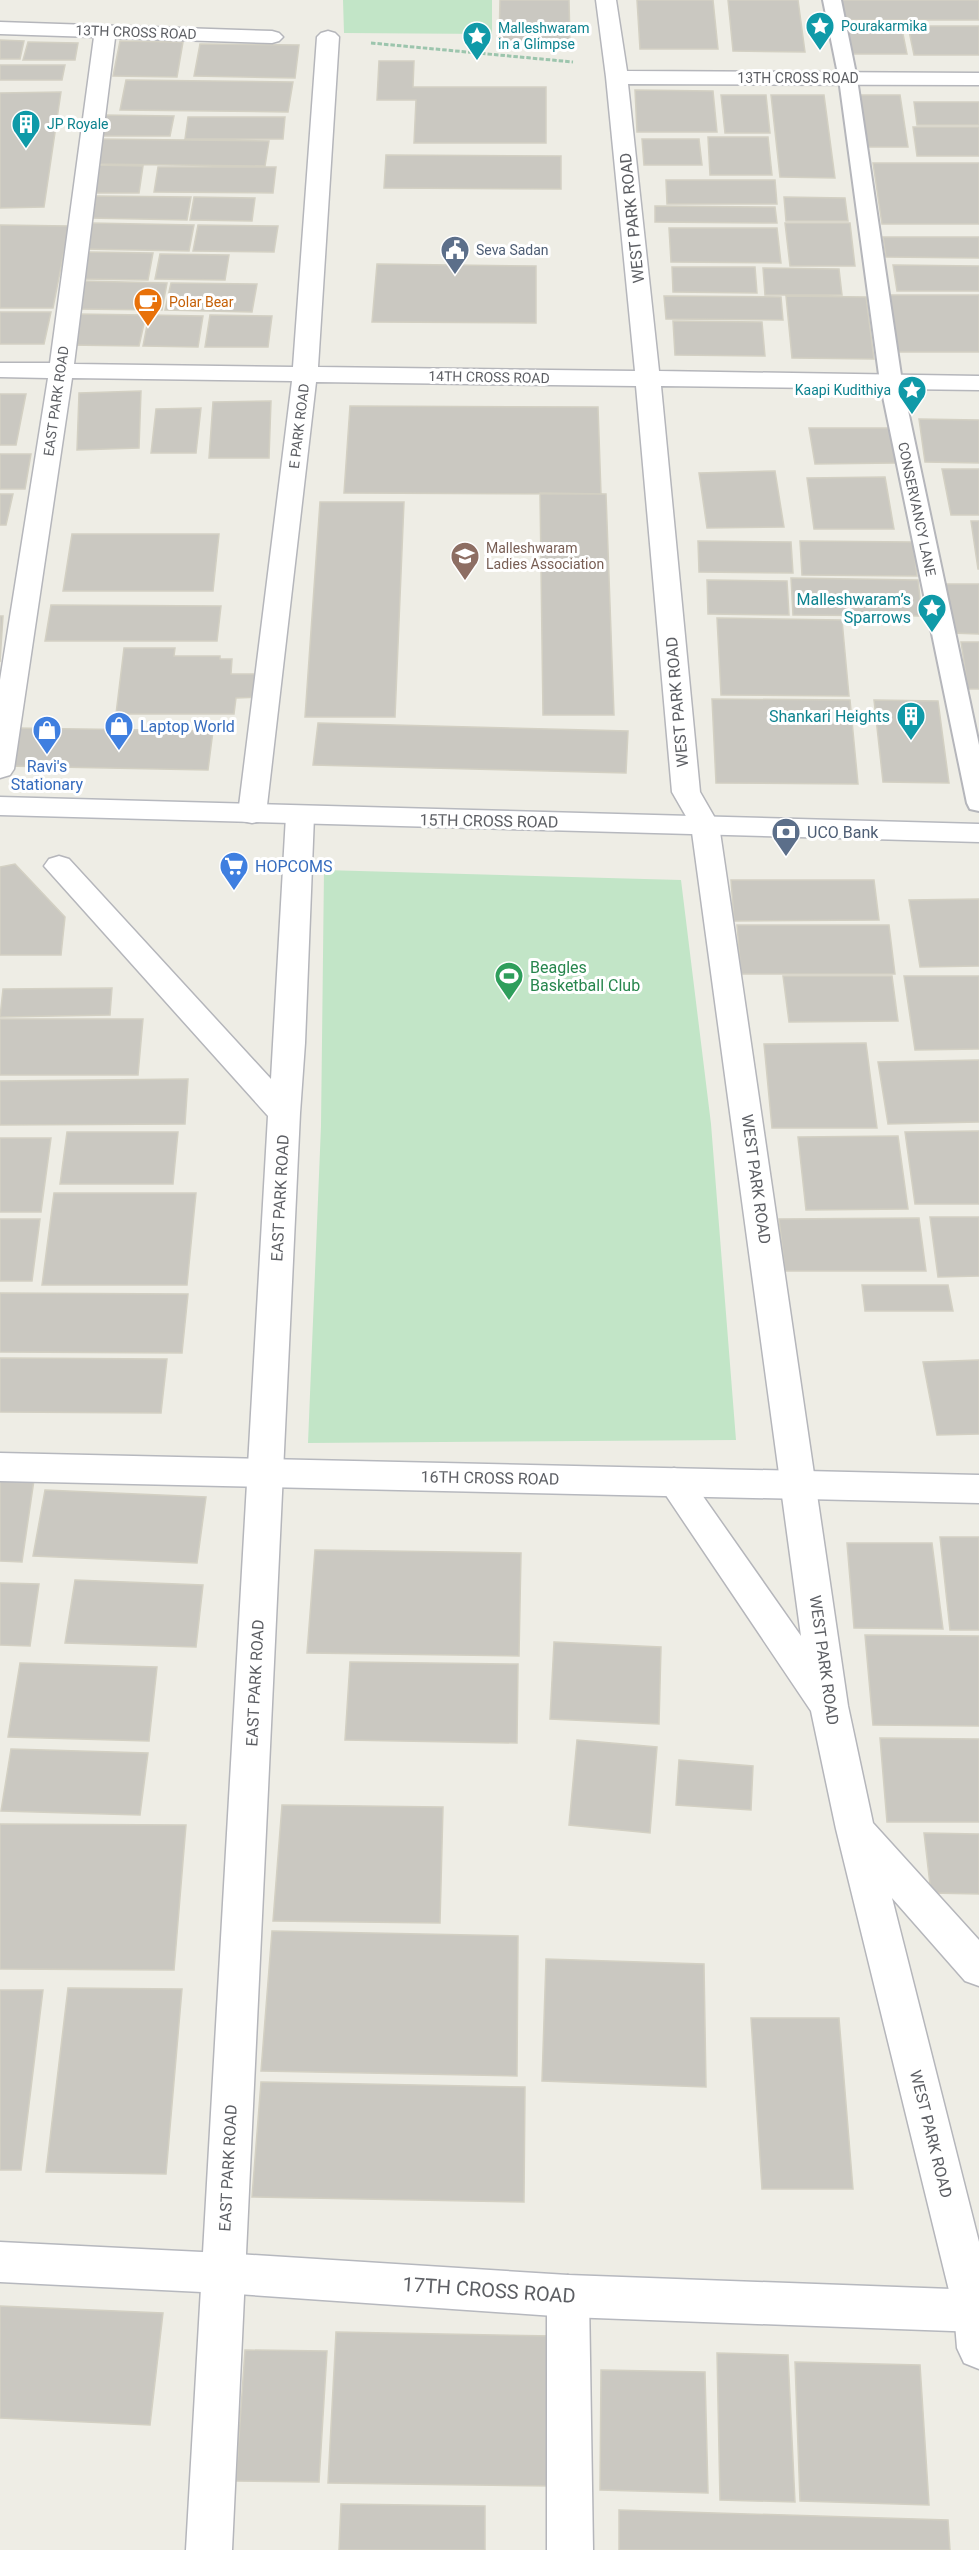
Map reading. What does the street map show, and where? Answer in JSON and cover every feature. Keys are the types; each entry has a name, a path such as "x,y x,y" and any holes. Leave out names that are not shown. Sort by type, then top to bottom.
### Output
{"street":[{"name":"WEST PARK ROAD","path":"606,0 616,71 648,379 686,792 705,825 829,1706 855,1829 978,2323"},
{"name":"13TH CROSS ROAD","path":"0,28 272,37"},
{"name":"EAST PARK ROAD","path":"0,769 61,371 105,31"},
{"name":"E PARK ROAD","path":"252,814 305,374 328,37"},
{"name":"13TH CROSS ROAD","path":"616,71 848,78 979,79"},
{"name":"14TH CROSS ROAD","path":"0,370 979,383"},
{"name":"15TH CROSS ROAD","path":"0,806 979,833"},
{"name":"EAST PARK ROAD","path":"209,2550 284,1113 290,1043 300,816"},
{"path":"59,866 284,1113"},
{"name":"16TH CROSS ROAD","path":"0,1467 979,1489"},
{"path":"674,1482 829,1706"},
{"path":"855,1829 979,1968"},
{"name":"17TH CROSS ROAD","path":"0,2262 222,2273 978,2323"},
{"path":"568,2296 570,2550"}],"lane":[{"name":"CONSERVANCY LANE","path":"832,0 848,78 891,382 979,803"}],"path":[{"path":"328,37 616,71"}],"green space":[{"path":"343,0 492,0 492,34 344,33"},
{"path":"324,870 681,880 711,1124 736,1440 308,1443 321,1126"}],"building":[{"path":"500,0 569,0 570,43 499,43"},
{"path":"637,0 713,0 718,49 640,49"},
{"path":"728,0 798,0 805,52 733,51"},
{"path":"836,0 979,0 979,20 839,20"},
{"path":"847,24 901,24 907,54 853,54"},
{"path":"908,26 979,26 979,55 914,55"},
{"path":"0,40 24,41 20,59 0,59"},
{"path":"120,41 183,42 177,77 113,76"},
{"path":"28,42 78,43 75,60 23,60"},
{"path":"200,44 299,45 295,78 194,76"},
{"path":"379,61 414,61 413,87 546,87 546,143 414,143 416,100 377,100"},
{"path":"0,65 65,65 62,80 0,80"},
{"path":"126,80 293,82 288,112 120,110"},
{"path":"635,90 713,91 717,132 637,132"},
{"name":"JP Royale","path":"61,92 44,207 0,208 0,93"},
{"path":"721,95 766,95 770,133 725,133"},
{"path":"771,95 824,95 835,178 780,177"},
{"path":"858,95 900,95 908,147 865,147"},
{"path":"914,102 979,102 979,125 917,125"},
{"path":"100,115 174,116 170,136 95,136"},
{"path":"188,117 285,117 283,139 185,139"},
{"path":"913,127 979,127 979,156 917,156"},
{"path":"708,137 768,137 772,175 710,175"},
{"path":"96,139 269,141 265,166 91,164"},
{"path":"642,139 699,139 702,165 644,165"},
{"path":"386,155 561,156 561,189 384,188"},
{"path":"873,163 979,163 979,224 882,224"},
{"path":"94,165 143,166 139,193 88,193"},
{"path":"158,167 276,167 273,193 154,192"},
{"path":"666,180 775,180 777,204 667,204"},
{"path":"94,196 191,197 187,220 89,218"},
{"path":"194,197 255,198 252,221 190,220"},
{"path":"784,197 845,198 848,221 786,221"},
{"path":"655,206 775,207 777,223 655,222"},
{"path":"89,223 194,225 189,251 83,249"},
{"path":"785,223 850,223 855,266 790,266"},
{"path":"0,225 69,226 53,308 0,308"},
{"path":"198,225 278,226 274,252 193,251"},
{"path":"669,228 777,228 781,263 671,262"},
{"path":"883,237 979,237 979,258 886,257"},
{"path":"88,252 153,253 148,280 82,279"},
{"path":"160,254 229,255 225,280 155,279"},
{"path":"377,264 536,266 536,323 372,322"},
{"path":"893,265 979,266 979,291 897,291"},
{"path":"672,267 755,267 757,293 673,292"},
{"path":"763,268 839,269 842,295 765,295"},
{"path":"81,281 167,283 162,310 75,309"},
{"path":"171,283 257,284 252,312 165,310"},
{"path":"888,295 979,295 979,352 896,352"},
{"path":"664,296 781,297 783,320 666,319"},
{"path":"786,296 866,297 874,359 792,358"},
{"path":"0,312 51,312 44,344 0,344"},
{"path":"75,314 146,315 139,346 68,345"},
{"path":"149,315 203,316 198,347 143,346"},
{"path":"210,315 272,316 268,347 205,347"},
{"path":"673,321 762,322 765,356 675,355"},
{"path":"141,391 139,448 77,450 79,393"},
{"path":"0,394 26,394 16,445 0,445"},
{"path":"271,401 269,458 209,458 213,402"},
{"path":"350,406 598,407 601,494 344,493"},
{"path":"201,408 196,453 151,453 156,409"},
{"path":"919,419 979,420 979,463 925,462"},
{"path":"809,428 889,428 896,463 815,464"},
{"path":"0,454 31,454 25,489 0,489"},
{"path":"942,469 979,469 979,515 951,515"},
{"path":"775,471 784,527 707,528 699,473"},
{"path":"885,477 894,529 814,529 807,478"},
{"path":"540,493 606,494 614,715 543,715"},
{"path":"0,494 13,494 6,525 0,525"},
{"path":"320,502 404,502 395,717 305,717"},
{"path":"971,521 979,521 979,569 978,569"},
{"path":"72,534 219,534 213,591 63,591"},
{"path":"698,541 791,542 793,573 699,572"},
{"path":"800,541 913,542 917,576 802,575"},
{"path":"791,578 918,580 922,616 793,615"},
{"path":"707,580 787,581 789,615 708,614"},
{"path":"945,584 979,584 979,634 951,633"},
{"path":"51,605 221,606 217,641 45,641"},
{"path":"0,616 3,616 0,662"},
{"path":"717,618 842,620 849,696 721,695"},
{"path":"961,642 979,642 979,689 968,689"},
{"path":"124,648 175,648 174,656 220,656 220,659 232,659 231,674 262,674 261,697 236,698 234,714 116,714"},
{"path":"712,699 850,700 858,784 716,783"},
{"name":"Shankari Heights","path":"874,700 938,701 949,783 883,782"},
{"path":"318,723 628,731 626,773 313,765"},
{"path":"14,728 213,731 208,770 6,766"},
{"path":"15,864 65,917 61,955 0,955 0,867"},
{"path":"731,880 874,880 879,920 734,921"},
{"path":"979,899 979,966 920,967 909,900"},
{"path":"737,925 889,925 895,974 741,974"},
{"path":"783,976 892,976 898,1021 789,1022"},
{"path":"904,976 979,976 979,1049 915,1050"},
{"path":"112,988 110,1015 0,1017 3,989"},
{"path":"0,1019 143,1019 138,1075 0,1075"},
{"path":"866,1043 877,1128 772,1128 764,1044"},
{"path":"979,1060 979,1122 888,1124 878,1062"},
{"path":"188,1079 185,1124 0,1125 0,1081"},
{"path":"979,1131 979,1204 915,1204 905,1132"},
{"path":"67,1132 178,1132 173,1184 60,1184"},
{"path":"898,1136 908,1209 806,1210 798,1137"},
{"path":"0,1138 51,1138 41,1212 0,1212"},
{"path":"54,1193 196,1193 187,1285 42,1285"},
{"path":"930,1217 979,1217 979,1276 938,1277"},
{"path":"919,1218 926,1271 785,1271 779,1219"},
{"path":"0,1219 40,1219 32,1281 0,1281"},
{"path":"862,1285 948,1285 953,1311 865,1311"},
{"path":"0,1293 188,1294 182,1353 0,1352"},
{"path":"0,1358 167,1359 161,1413 0,1412"},
{"path":"979,1360 979,1434 937,1435 923,1362"},
{"path":"0,1479 34,1480 22,1562 0,1561"},
{"path":"45,1490 206,1497 197,1563 33,1556"},
{"path":"940,1537 979,1537 979,1630 950,1630"},
{"path":"847,1543 932,1543 943,1629 854,1628"},
{"path":"315,1550 521,1553 519,1656 307,1653"},
{"path":"75,1580 203,1585 196,1647 65,1643"},
{"path":"0,1583 39,1584 30,1646 0,1645"},
{"path":"865,1635 979,1636 979,1726 873,1725"},
{"path":"554,1642 661,1647 659,1724 550,1719"},
{"path":"350,1662 518,1664 517,1743 345,1740"},
{"path":"20,1663 157,1667 149,1741 8,1737"},
{"path":"880,1738 979,1739 979,1822 887,1822"},
{"path":"577,1740 657,1747 650,1833 569,1825"},
{"path":"11,1749 148,1753 140,1815 1,1811"},
{"path":"679,1760 753,1766 751,1810 676,1805"},
{"path":"282,1805 443,1807 440,1923 273,1921"},
{"path":"0,1824 186,1825 174,1970 0,1969"},
{"path":"924,1833 979,1834 979,1894 931,1893"},
{"path":"272,1931 518,1936 517,2076 261,2071"},
{"path":"546,1959 704,1964 706,2087 542,2081"},
{"path":"68,1988 182,1989 166,2174 46,2172"},
{"path":"0,1990 43,1990 21,2170 0,2170"},
{"path":"751,2018 839,2018 853,2189 762,2189"},
{"path":"261,2082 525,2087 524,2202 252,2197"},
{"path":"0,2306 163,2313 150,2425 0,2418"},
{"path":"336,2332 554,2336 552,2486 328,2483"},
{"path":"245,2350 327,2351 319,2482 236,2481"},
{"path":"717,2353 788,2355 795,2502 720,2500"},
{"path":"795,2362 920,2365 929,2505 800,2501"},
{"path":"601,2370 705,2372 708,2493 600,2490"},
{"path":"341,2504 485,2506 485,2550 339,2550"},
{"path":"619,2510 948,2520 950,2550 619,2550"}],"place":[{"name":"Pourakarmika","path":"820,52"},
{"name":"Malleshwaram in a Glimpse","path":"477,62"},
{"name":"JP Royale","path":"26,150"},
{"name":"Seva Sadan","path":"455,276"},
{"name":"Polar Bear","path":"148,328"},
{"name":"Kaapi Kudithiya","path":"912,416"},
{"name":"Malleshwaram Ladies Association","path":"465,582"},
{"name":"Malleshwaram’s Sparrows","path":"932,634"},
{"name":"Shankari Heights","path":"911,742"},
{"name":"Laptop World","path":"119,752"},
{"name":"Ravi's Stationary","path":"47,756"},
{"name":"UCO Bank","path":"786,858"},
{"name":"HOPCOMS","path":"234,892"},
{"name":"Beagles Basketball Club","path":"509,1002"}]}
